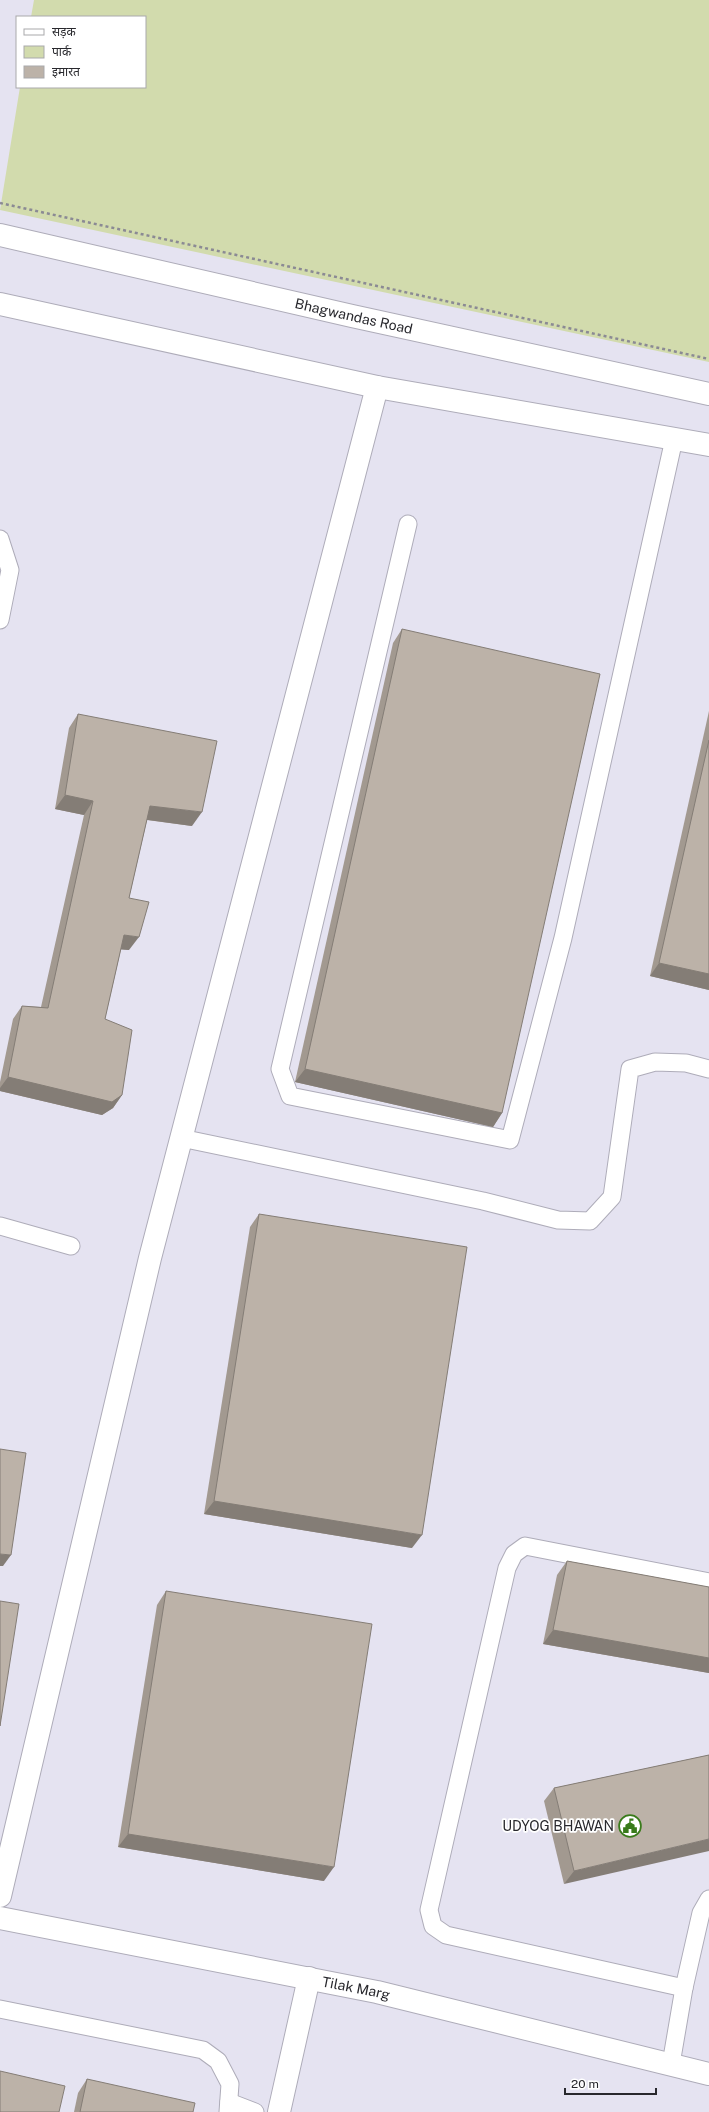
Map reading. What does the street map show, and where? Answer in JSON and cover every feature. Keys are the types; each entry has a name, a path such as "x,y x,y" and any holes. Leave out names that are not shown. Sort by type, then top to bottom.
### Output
{"street":[{"name":"Bhagwandas Road","path":"0,235 352,316 709,394"},
{"path":"0,304 377,388 709,445"},
{"path":"0,1896 150,1258 377,388"},
{"name":"Tilak Marg","path":"0,1918 377,1992 709,2074"},
{"path":"279,2112 309,1978"}],"lane":[{"path":"408,524 280,1069 290,1096 510,1140 563,938 674,439"},
{"path":"0,539 10,570 0,620"},
{"path":"181,1138 476,1199 558,1220 590,1221 612,1197 630,1069 655,1062 686,1063 709,1069"},
{"path":"0,1226 71,1246"},
{"path":"684,1988 446,1935 433,1926 429,1910 507,1568 514,1554 524,1546 709,1582"},
{"path":"671,2064 684,1988 702,1913 709,1899"},
{"path":"0,2009 203,2050 218,2061 230,2084 228,2107 255,2112"}],"path":[{"path":"0,203 709,359"}],"green space":[{"path":"34,0 709,0 709,362 0,210 20,88 146,88 146,16 31,16"}],"building":[{"path":"402,629 600,674 502,1113 305,1069"},
{"path":"78,714 217,741 202,812 150,806 129,898 149,902 139,937 124,935 105,1019 132,1030 122,1095 112,1102 8,1077 22,1006 48,1008 93,801 65,795"},
{"path":"709,740 709,974 659,963"},
{"path":"259,1214 467,1247 422,1535 214,1501"},
{"path":"0,1449 26,1453 11,1555 0,1554"},
{"path":"567,1561 709,1587 709,1658 553,1630"},
{"path":"166,1591 372,1624 334,1867 128,1834"},
{"path":"0,1601 19,1604 0,1726"},
{"name":"UDYOG BHAWAN","path":"709,1755 709,1839 574,1871 554,1788"},
{"path":"0,2071 65,2086 59,2112 0,2112"},
{"path":"87,2079 195,2103 193,2112 80,2112"}],"place":[{"name":"UDYOG BHAWAN","path":"630,1826"}]}
